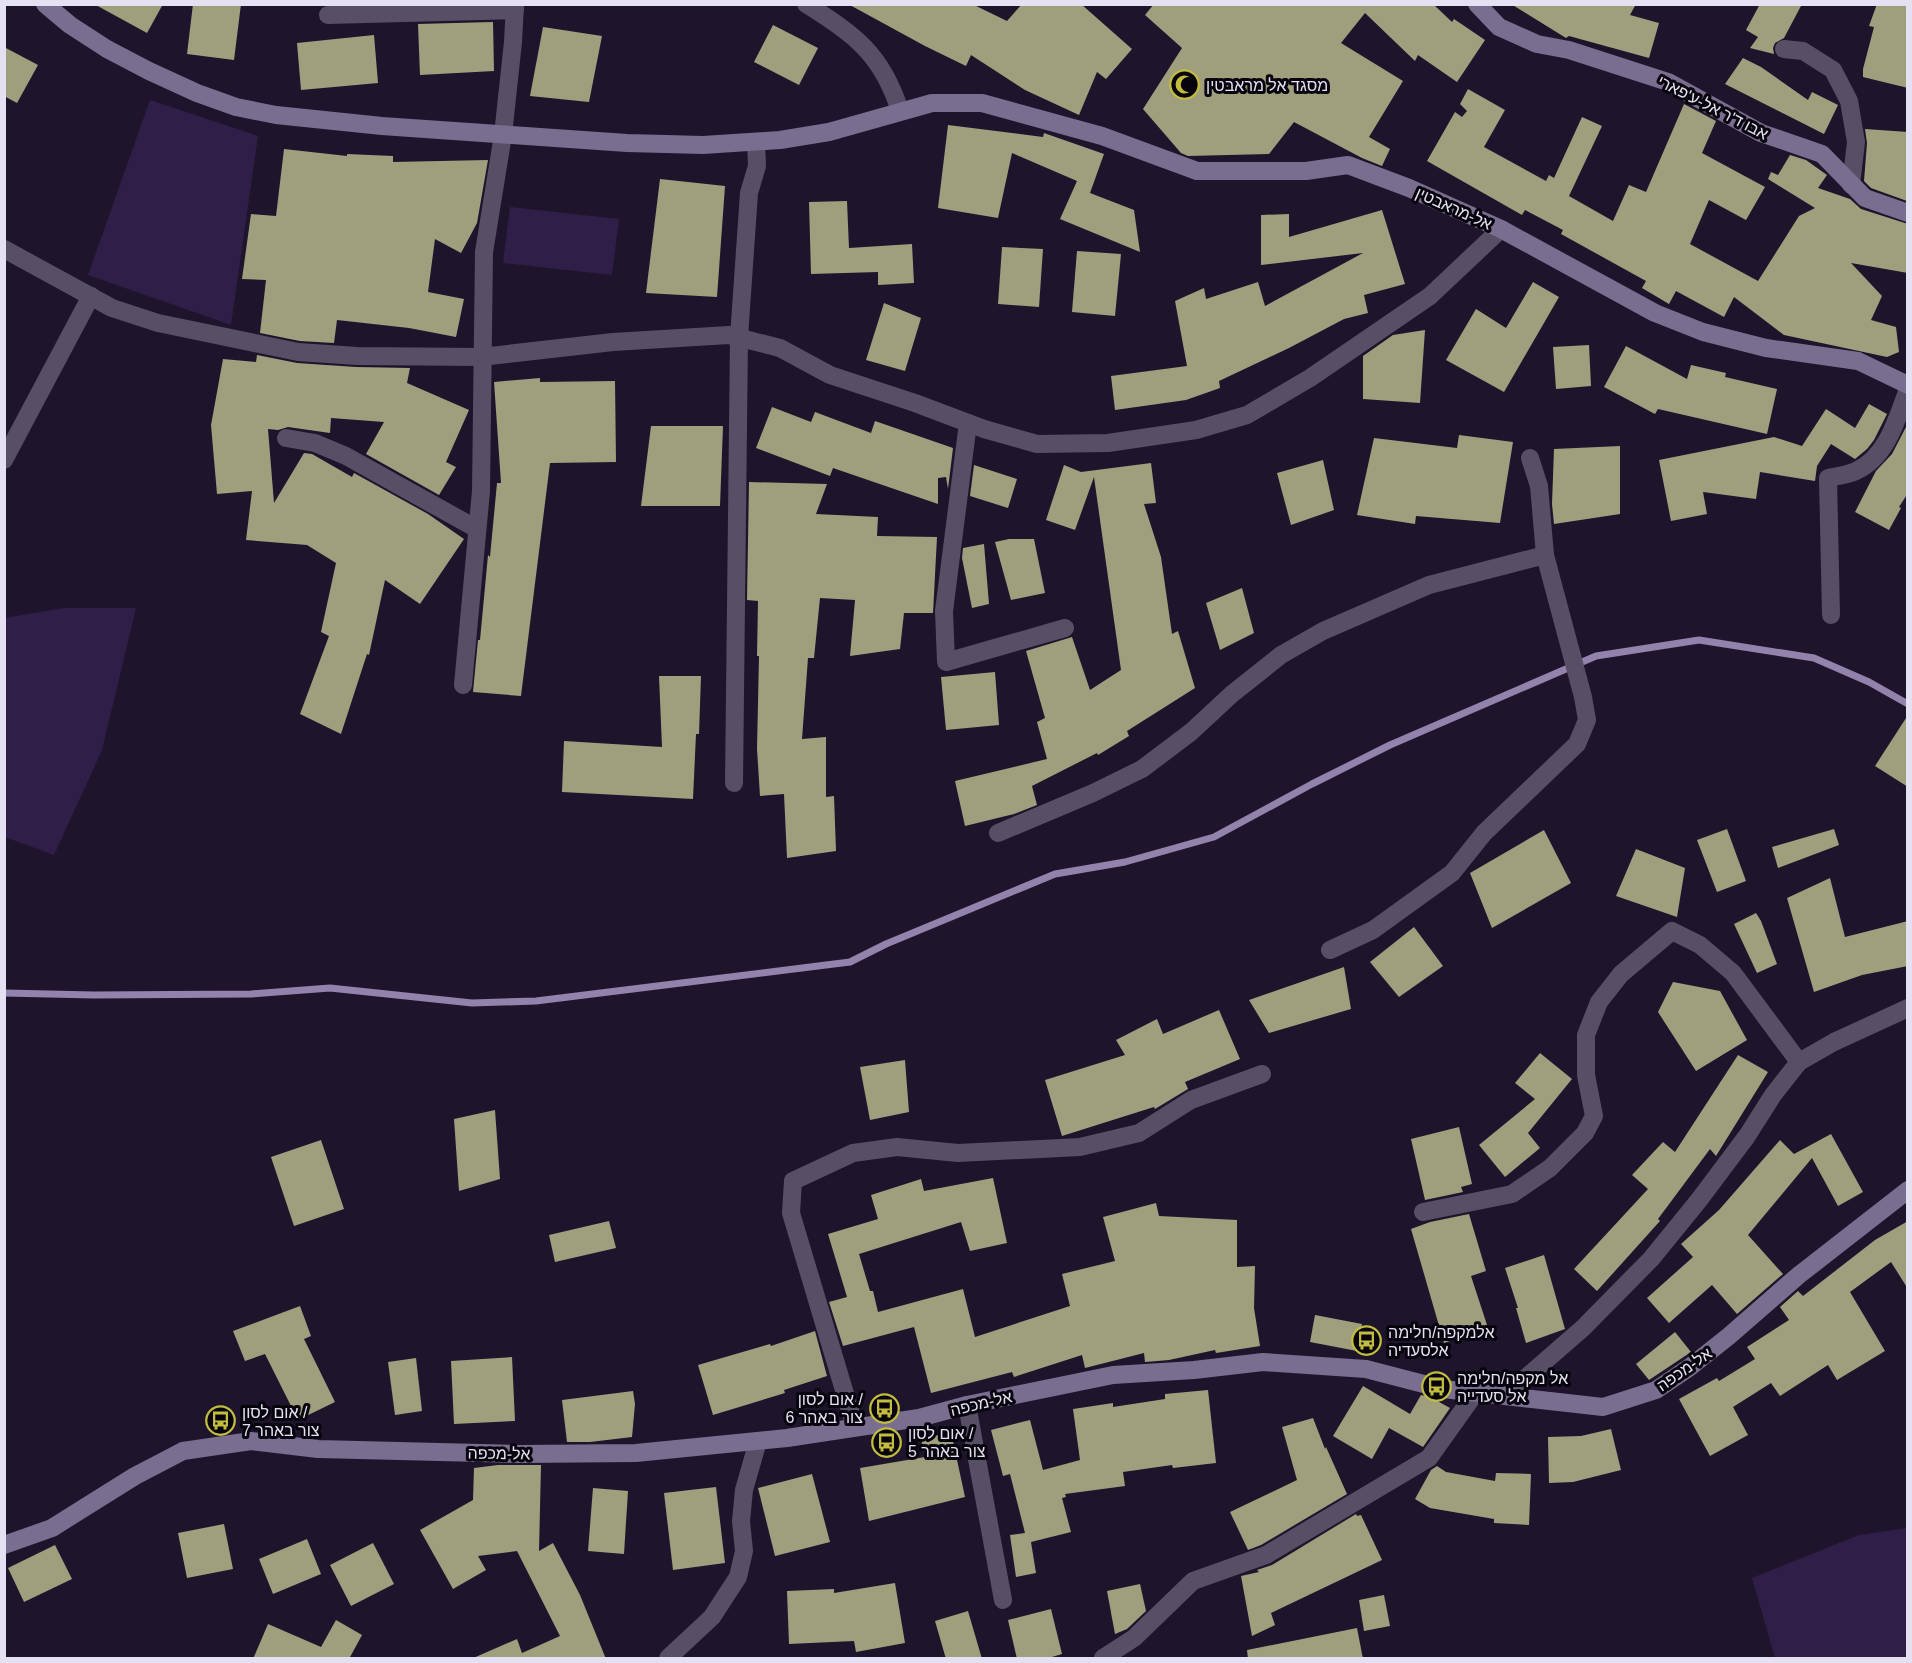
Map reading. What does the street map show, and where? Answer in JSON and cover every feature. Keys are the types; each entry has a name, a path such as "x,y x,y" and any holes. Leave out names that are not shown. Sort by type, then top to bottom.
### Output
{"street":[{"name":"אל-מראבטין","path":"45,4 70,25 107,49 149,71 197,93 236,106 276,115 503,135 703,146 756,142 829,132 932,103 982,103 1102,136 1197,171 1306,171 1348,165 1409,188 1501,229 1655,313 1703,332 1766,348 1858,361 1908,387"},
{"path":"806,4 839,25 868,49 888,80 900,111"},
{"name":"אבו ד'ר אל-ע'פארי","path":"1477,4 1499,27 1537,44 1579,53 1668,82 1761,133 1822,154 1864,198 1908,213"},
{"path":"328,15 515,7 503,135 484,252 480,491 463,685"},
{"path":"1784,49 1803,51 1833,70 1849,101 1856,142 1851,185"},
{"path":"734,783 739,337 749,193 757,166 756,142"},
{"path":"4,249 112,308 158,323 298,352 357,356 481,357 613,342 729,335 780,348 831,375 968,423 1037,444 1108,443 1196,430 1247,415 1310,378 1431,296 1501,229"},
{"path":"4,460 91,296"},
{"path":"1831,615 1828,478 1853,472 1867,465 1882,448 1895,425 1908,387"},
{"path":"968,423 944,611 946,662 1065,628"},
{"path":"286,438 315,443 346,456 477,529"},
{"path":"1329,950 1373,930 1452,873 1484,833 1577,744 1587,720 1545,555 1539,486 1530,458"},
{"path":"998,832 1093,793 1142,769 1191,732 1232,694 1281,655 1323,631 1429,585 1545,555"},
{"path":"1423,1212 1512,1194 1550,1168 1586,1133 1593,1116 1586,1075 1586,1035 1599,1002 1621,974 1672,931 1700,945 1733,973 1799,1062"},
{"path":"1506,1395 1583,1328 1651,1259 1700,1200 1747,1136 1773,1095 1799,1062 1834,1042 1908,1008"},
{"path":"855,1427 791,1213 793,1181 853,1153 897,1147 958,1153 1080,1147 1139,1133 1191,1100 1262,1074"},
{"name":"אל-מכפה","path":"4,1545 52,1528 135,1476 183,1451 251,1441 318,1449 521,1454 636,1453 787,1438 919,1418 967,1405 1113,1375 1194,1370 1263,1362 1366,1369 1443,1389 1603,1407 1656,1390 1729,1336 1799,1275 1908,1190"},
{"path":"1103,1659 1134,1638 1193,1581 1266,1555 1428,1458 1476,1392"},
{"path":"967,1405 1003,1600"},
{"path":"668,1659 712,1617 738,1577 744,1551 741,1521 744,1490 758,1441"}],"shaded area":[{"path":"150,100 258,136 231,325 88,275"},
{"path":"510,207 619,219 612,275 503,263"},
{"path":"64,608 136,608 102,750 54,855 5,837 4,618"},
{"path":"1907,1528 1907,1658 1775,1658 1752,1578 1859,1535"}],"building":[{"path":"94,4 163,4 147,33"},
{"path":"193,4 241,4 234,60 187,54"},
{"path":"848,4 972,4 1007,21 1022,4 1081,4 1132,49 1106,79 1097,72 1079,115 1025,90 971,55 966,66"},
{"path":"1154,4 1433,4 1452,22 1454,19 1485,40 1457,82 1418,55 1415,61 1365,13 1341,43 1403,81 1369,137 1390,149 1382,166 1294,122 1269,154 1188,156 1181,153 1143,109 1182,48 1145,15"},
{"path":"1511,4 1636,4 1630,15 1659,23 1649,58 1569,36 1566,38"},
{"path":"1760,4 1802,4 1784,38 1775,43 1774,54 1750,48 1758,37 1746,30"},
{"path":"1877,4 1908,4 1908,88 1863,77 1874,27 1869,26"},
{"path":"493,22 494,71 420,75 418,24"},
{"path":"773,25 818,48 799,85 754,62"},
{"path":"543,27 602,36 589,102 530,96"},
{"path":"374,35 378,83 301,90 297,43"},
{"path":"4,47 38,65 17,103 4,96"},
{"path":"1743,58 1761,67 1808,100 1812,92 1838,105 1824,134 1725,84"},
{"path":"1468,89 1505,110 1484,147 1546,181 1549,175 1554,178 1582,117 1602,126 1569,196 1613,221 1629,185 1646,192 1684,104 1716,121 1702,153 1765,187 1746,220 1709,200 1690,244 1758,281 1799,216 1815,208 1768,179 1771,172 1778,175 1790,155 1806,160 1827,175 1818,188 1850,199 1861,209 1908,224 1908,273 1851,263 1882,296 1871,320 1896,327 1899,352 1887,357 1784,335 1734,297 1724,317 1676,291 1669,304 1642,288 1646,281 1561,234 1563,230 1525,210 1522,215 1427,161 1455,112 1462,117 1467,111 1460,104"},
{"path":"948,125 1043,137 1044,133 1104,154 1090,193 1134,210 1140,252 1060,219 1077,181 1012,153 998,218 938,208"},
{"path":"1865,129 1908,132 1907,201 1871,188 1864,181 1867,143"},
{"path":"284,149 347,156 347,154 393,156 393,162 488,160 477,223 461,253 435,239 428,292 464,299 456,337 409,328 337,320 334,343 300,341 260,333 266,280 242,279 251,214 276,216"},
{"path":"660,179 725,186 717,297 646,293"},
{"path":"847,201 849,248 912,244 914,283 878,285 878,272 811,274 809,202"},
{"path":"1382,210 1405,284 1364,295 1368,313 1344,319 1219,381 1220,388 1186,400 1115,410 1111,376 1187,366 1175,301 1204,288 1206,299 1258,282 1265,306 1363,253 1261,265 1261,215 1289,214 1289,237"},
{"path":"1002,247 1043,249 1039,307 998,304"},
{"path":"1077,251 1121,254 1115,316 1072,312"},
{"path":"1533,282 1559,297 1504,392 1446,360 1476,309 1506,328"},
{"path":"884,303 921,318 905,371 866,360"},
{"path":"1425,330 1420,403 1363,399 1363,356 1393,335"},
{"path":"1589,345 1591,386 1556,389 1553,347"},
{"path":"1626,346 1687,379 1691,365 1726,373 1725,377 1777,389 1767,434 1658,409 1655,414 1604,387"},
{"path":"257,355 297,363 410,368 407,383 469,410 446,462 456,467 439,495 366,454 384,422 331,418 330,433 288,427 278,430 268,429 274,503 304,453 312,454 352,477 354,473 428,514 464,539 420,604 385,580 369,655 367,654 341,734 300,714 329,636 321,632 336,563 307,545 246,540 252,491 217,494 211,425 223,359 256,362"},
{"path":"540,378 540,382 615,381 616,462 550,463 521,696 473,692 497,483 501,483 494,382"},
{"path":"1869,404 1887,414 1874,440 1855,459 1831,444 1817,466 1815,481 1760,472 1756,499 1703,492 1707,514 1671,521 1659,460 1774,437 1802,446 1826,409 1855,428"},
{"path":"772,407 811,422 815,412 871,433 875,421 953,448 948,489 946,477 938,478 938,504 833,468 830,476 756,448"},
{"path":"651,426 723,426 720,506 641,506"},
{"path":"1906,427 1908,493 1889,530 1855,512 1876,471 1892,454"},
{"path":"1459,435 1513,442 1500,523 1416,516 1415,524 1357,515 1374,438 1457,448"},
{"path":"1620,446 1620,514 1554,524 1552,504 1554,449"},
{"path":"1323,460 1334,510 1291,525 1277,473"},
{"path":"1151,463 1156,503 1144,504 1161,557 1172,634 1178,631 1195,688 1127,731 1129,736 1098,755 1097,753 1032,786 1037,805 1014,814 965,826 955,781 1047,759 1037,722 1045,718 1026,651 1072,637 1090,690 1121,670 1094,477 1075,530 1046,520 1064,465 1081,472"},
{"path":"974,465 1017,479 1008,508 970,496"},
{"path":"749,482 827,484 816,514 878,517 877,536 937,537 933,613 904,613 900,649 850,656 855,600 820,598 814,658 808,658 802,739 826,737 826,797 834,796 836,851 787,858 784,794 760,796 757,749 758,601 747,600"},
{"path":"1009,539 1034,539 1045,593 1011,600 995,542"},
{"path":"984,544 989,604 972,608 962,558 963,548"},
{"path":"1242,588 1254,633 1220,650 1206,603"},
{"path":"995,672 999,725 946,730 941,677"},
{"path":"659,676 701,676 693,799 562,792 564,741 662,747"},
{"path":"1908,715 1908,787 1875,766"},
{"path":"1727,829 1746,881 1717,892 1697,840"},
{"path":"1834,829 1839,845 1778,868 1772,847"},
{"path":"1544,830 1571,883 1492,928 1470,873"},
{"path":"1636,849 1685,868 1677,917 1616,896"},
{"path":"1830,878 1845,937 1908,921 1908,966 1862,975 1814,992 1787,898"},
{"path":"1756,913 1777,964 1757,973 1734,924"},
{"path":"1414,927 1443,966 1399,997 1370,962"},
{"path":"1344,967 1351,1009 1269,1033 1249,1000"},
{"path":"1673,982 1720,991 1747,1040 1696,1071 1658,1012"},
{"path":"1219,1010 1240,1059 1185,1082 1188,1089 1155,1109 1154,1107 1062,1136 1045,1080 1125,1055 1116,1040 1157,1019 1163,1034"},
{"path":"1540,1053 1572,1079 1528,1133 1540,1148 1505,1177 1479,1145 1535,1099 1515,1083"},
{"path":"1738,1055 1768,1072 1716,1156 1710,1149 1658,1219 1660,1221 1597,1291 1574,1269 1648,1189 1632,1175 1663,1142 1675,1152"},
{"path":"905,1060 909,1112 870,1120 860,1067"},
{"path":"495,1110 500,1179 459,1191 454,1119"},
{"path":"1459,1127 1472,1184 1461,1187 1463,1192 1425,1200 1411,1139"},
{"path":"1831,1134 1863,1192 1838,1206 1812,1158 1748,1235 1783,1274 1737,1314 1712,1285 1669,1323 1647,1298 1693,1257 1681,1244 1719,1210 1780,1140 1794,1154"},
{"path":"321,1140 344,1209 294,1226 271,1157"},
{"path":"993,1178 1007,1243 970,1251 961,1222 859,1254 878,1312 963,1289 975,1337 1070,1306 1062,1274 1115,1261 1103,1217 1156,1203 1159,1216 1237,1220 1237,1267 1255,1266 1254,1308 1260,1346 1216,1353 1215,1350 1169,1360 1145,1362 1144,1353 1085,1368 1082,1355 1014,1377 1012,1372 931,1393 914,1327 843,1346 829,1302 847,1297 828,1234 878,1219 871,1195 921,1179 924,1191"},
{"path":"1469,1214 1486,1271 1471,1276 1488,1328 1444,1343 1411,1229 1430,1222"},
{"path":"609,1221 616,1248 555,1262 549,1235"},
{"path":"1908,1221 1908,1289 1891,1262 1850,1292 1885,1351 1837,1380 1828,1365 1780,1396 1771,1383 1733,1407 1748,1435 1710,1456 1679,1399 1717,1378 1719,1381 1755,1359 1747,1347 1789,1320 1780,1307 1798,1291 1803,1296 1875,1240"},
{"path":"1544,1255 1565,1329 1526,1343 1505,1268"},
{"path":"300,1306 311,1336 304,1339 335,1402 298,1420 265,1354 245,1361 233,1331"},
{"path":"1315,1315 1362,1324 1357,1351 1310,1342"},
{"path":"815,1331 827,1376 784,1390 785,1393 713,1415 698,1365 770,1344 771,1346"},
{"path":"1675,1332 1691,1352 1649,1380 1636,1364"},
{"path":"512,1357 515,1421 454,1424 451,1361"},
{"path":"416,1358 422,1411 395,1415 388,1362"},
{"path":"1363,1386 1410,1414 1421,1395 1430,1397 1450,1408 1423,1447 1389,1428 1372,1459 1333,1436"},
{"path":"1208,1390 1216,1463 1173,1468 1172,1465 1123,1472 1125,1486 1065,1494 1066,1497 1062,1498 1071,1532 1031,1542 1036,1573 1016,1577 1010,1535 1025,1533 1010,1474 1003,1476 991,1430 1030,1420 1043,1470 1080,1460 1073,1409 1113,1403 1113,1407 1165,1399 1165,1394"},
{"path":"633,1391 635,1404 632,1437 567,1442 562,1400"},
{"path":"1313,1418 1347,1494 1261,1545 1248,1550 1230,1512 1297,1480 1282,1427"},
{"path":"1611,1429 1621,1470 1573,1482 1549,1483 1548,1437 1581,1436"},
{"path":"951,1432 965,1497 869,1521 860,1468 925,1457 921,1439"},
{"path":"498,1465 541,1465 539,1551 553,1543 580,1595 606,1659 471,1659 517,1639 522,1653 560,1636 517,1551 478,1556 486,1570 453,1589 420,1530 473,1500 474,1468"},
{"path":"1437,1466 1446,1472 1495,1481 1496,1473 1531,1474 1529,1525 1494,1523 1494,1519 1430,1508 1415,1499 1431,1470"},
{"path":"812,1474 830,1542 775,1556 758,1488"},
{"path":"716,1487 725,1563 673,1570 664,1493"},
{"path":"593,1488 628,1491 624,1554 588,1551"},
{"path":"1356,1514 1361,1515 1382,1560 1271,1613 1275,1625 1252,1636 1241,1576 1259,1572 1257,1570 1272,1565"},
{"path":"224,1524 233,1569 187,1578 178,1533"},
{"path":"307,1539 321,1574 273,1594 259,1559"},
{"path":"373,1543 394,1584 351,1606 330,1565"},
{"path":"55,1545 72,1579 24,1602 8,1568"},
{"path":"895,1583 905,1643 856,1652 854,1641 789,1644 787,1591 834,1589 834,1593"},
{"path":"1140,1584 1146,1611 1127,1629 1115,1634 1107,1591"},
{"path":"1384,1595 1390,1626 1364,1631 1359,1600"},
{"path":"1051,1609 1062,1654 1045,1659 1017,1659 1008,1620"},
{"path":"968,1611 982,1659 946,1659 935,1621"},
{"path":"336,1620 362,1635 349,1659 253,1659 268,1624 321,1647"},
{"path":"1357,1628 1363,1659 1248,1659 1247,1650"}],"waterway":[{"path":"4,993 251,994 330,988 472,1003 536,1001 850,962 886,944 1055,874 1125,862 1214,837 1390,745 1596,656 1699,640 1814,658 1869,682 1908,704"}],"place":[{"name":"מסגד אל מראבטין","path":"1185,85"},
{"name":"אלמקפה/חלימה אלסעדיה","path":"1367,1341"},
{"name":"אל מקפה/חלימה אל סעדייה","path":"1436,1387"},
{"name":"אום לסון / צור באהר 6","path":"884,1408"},
{"name":"אום לסון / צור באהר 7","path":"221,1421"},
{"name":"אום לסון / צור באהר 5","path":"887,1442"}]}
